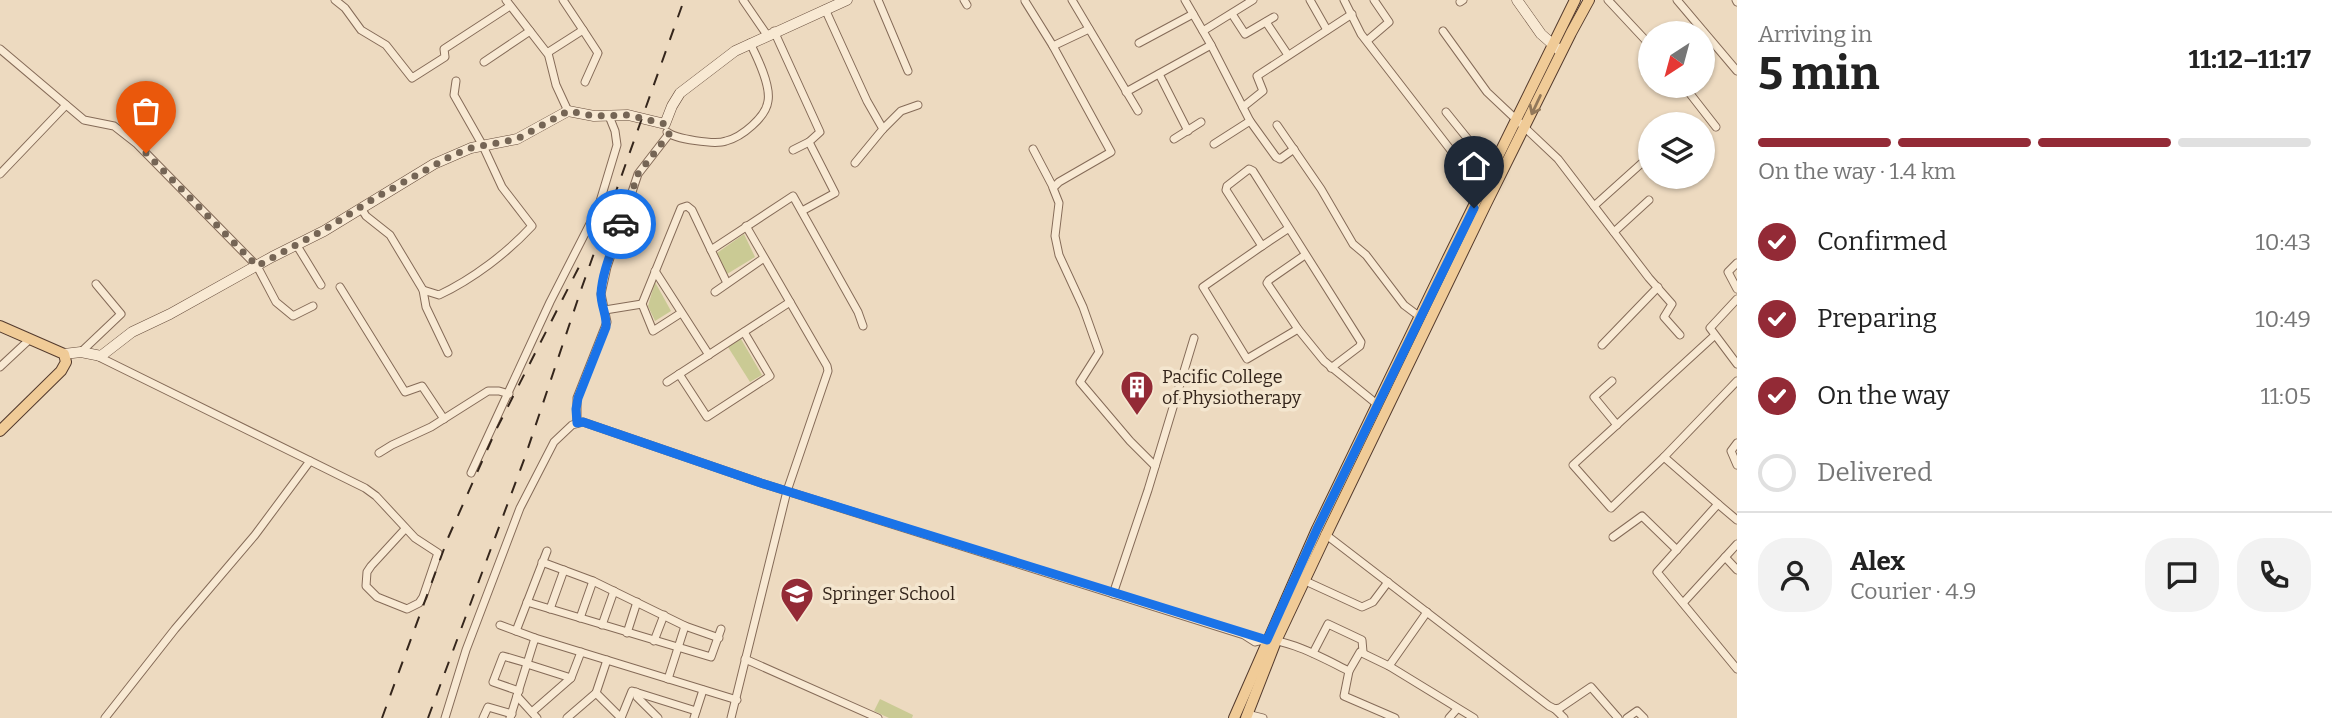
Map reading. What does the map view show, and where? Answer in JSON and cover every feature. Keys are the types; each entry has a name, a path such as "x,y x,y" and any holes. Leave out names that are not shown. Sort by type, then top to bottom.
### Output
{"main road":[{"path":"1322,532 1486,204 1558,49 1576,0"},
{"path":"1558,49 1590,0"},
{"path":"1234,718 1268,640 1301,579 1420,317 1492,169 1521,124"},
{"path":"0,326 64,354 66,362 61,371 0,431"},
{"path":"1247,716 1268,640"}],"street":[{"path":"335,0 362,30 386,45 412,78 445,57 444,49 508,3 548,53 556,85 568,111"},
{"path":"563,0 598,53 585,82"},
{"path":"878,0 908,71"},
{"path":"1025,0 1111,152 1053,187"},
{"path":"1072,0 1138,111"},
{"path":"1185,0 1250,121 1278,159 1294,149"},
{"path":"1203,31 1253,0"},
{"path":"1310,0 1327,30"},
{"path":"1344,0 1354,23 1481,192"},
{"path":"1368,40 1389,22 1374,0"},
{"path":"1608,0 1638,32"},
{"path":"1677,0 1737,71"},
{"path":"746,1 771,33 820,132 809,142 793,150"},
{"path":"577,423 578,398 606,327 601,295 603,281 638,174 667,129 672,106 680,93 735,51 843,1"},
{"path":"1522,2 1558,49"},
{"path":"825,9 867,101 883,129"},
{"path":"1139,43 1193,14"},
{"path":"1232,14 1244,34 1270,19 1288,55"},
{"path":"1243,107 1263,91 1257,76 1352,14"},
{"path":"1053,46 1089,29"},
{"path":"548,53 583,30"},
{"path":"484,62 530,32"},
{"path":"1443,32 1479,82 1558,159 1587,193 1594,206 1673,305 1664,317 1680,335"},
{"path":"99,356 132,332 257,266 442,160 459,152 517,139 568,111 594,116 628,115 667,129 677,137 725,142 741,133 763,114 768,103 769,91 750,43"},
{"path":"1126,92 1211,46"},
{"path":"0,49 84,120 114,126 136,144 257,266 276,302 293,316 313,306"},
{"path":"1159,74 1188,131"},
{"path":"422,290 437,296 456,287 519,241 532,226 502,187 483,146 454,95 456,80"},
{"path":"1693,98 1716,127"},
{"path":"0,174 66,105"},
{"path":"855,163 901,111 918,105"},
{"path":"1446,112 1492,169"},
{"path":"471,474 550,302 598,208 617,145 609,116"},
{"path":"1214,144 1250,121"},
{"path":"1174,139 1201,122"},
{"path":"1277,125 1321,189 1353,244 1366,255 1404,305 1420,317"},
{"path":"802,211 835,193 809,142"},
{"path":"1032,149 1059,203 1055,236 1059,254 1083,307 1099,352 1081,378 1081,386 1155,466"},
{"path":"1594,206 1638,166"},
{"path":"1262,246 1226,190 1227,186 1249,169 1253,171 1362,342 1331,368"},
{"path":"711,250 792,196 858,312 863,326"},
{"path":"1614,232 1649,200"},
{"path":"681,313 653,331 642,304 681,208 687,206 692,210 727,283"},
{"path":"361,208 366,216 390,235 422,290 426,307 448,353"},
{"path":"731,718 787,491 828,372 746,226"},
{"path":"1289,228 1203,287 1247,359 1298,329"},
{"path":"296,244 321,285"},
{"path":"1305,255 1267,281 1298,329 1331,368 1378,405"},
{"path":"715,292 764,258"},
{"path":"1737,263 1728,272 1737,289"},
{"path":"655,271 709,355"},
{"path":"81,352 121,314 96,284"},
{"path":"340,287 405,392 422,386 444,419"},
{"path":"1602,345 1658,287"},
{"path":"1737,299 1710,328 1737,364"},
{"path":"667,382 790,302"},
{"path":"605,310 642,304"},
{"path":"679,374 707,417 771,376 744,332"},
{"path":"1714,336 1573,465 1611,508 1633,489 1737,381"},
{"path":"1113,594 1194,338"},
{"path":"0,367 30,339"},
{"path":"64,354 81,352 99,356 371,492 420,543 438,554 423,597 419,603 407,609 377,597 366,586 367,572 371,566 405,529"},
{"path":"1612,381 1594,397 1617,425"},
{"path":"379,453 444,419 488,391 509,394"},
{"path":"445,718 466,650 520,508 554,442 572,425 583,422 787,491 1244,635 1255,642 1268,640 1313,653 1349,671"},
{"path":"1737,443 1731,451 1737,465"},
{"path":"1664,457 1737,520"},
{"path":"105,718 191,610 256,535 310,461"},
{"path":"1718,504 1657,572 1737,669"},
{"path":"1613,537 1642,516 1677,550"},
{"path":"1322,532 1564,718"},
{"path":"1683,603 1737,544"},
{"path":"516,631 547,551"},
{"path":"1725,557 1737,570"},
{"path":"542,562 593,581 685,626 719,638"},
{"path":"550,609 564,570"},
{"path":"1301,579 1362,607 1373,602 1388,582"},
{"path":"580,618 593,581"},
{"path":"602,625 614,591"},
{"path":"527,602 712,657 721,629"},
{"path":"626,633 637,602"},
{"path":"1389,666 1427,612"},
{"path":"654,641 664,615"},
{"path":"1313,653 1328,624 1362,640 1363,652"},
{"path":"500,625 737,700"},
{"path":"668,679 685,626"},
{"path":"483,718 488,708 511,716 535,638"},
{"path":"571,678 503,656 493,682 518,694 535,715 571,678 581,652"},
{"path":"1395,718 1344,696 1349,671 1358,653 1363,652 1389,666 1474,718"},
{"path":"746,659 877,718"},
{"path":"567,718 596,693 607,660"},
{"path":"1555,709 1591,687 1618,718"},
{"path":"596,693 621,718 630,692 695,714 703,690"},
{"path":"636,692 637,697 657,718"},
{"path":"1448,718 1457,709"},
{"path":"1628,718 1637,711 1644,718"},
{"path":"1247,716 1263,718"}],"green space":[{"path":"744,234 755,257 727,274 717,253"},
{"path":"655,282 671,311 655,321 648,306"},
{"path":"741,339 762,375 750,382 728,347"},
{"path":"880,699 913,715 912,718 889,718 874,711"}],"railway":[{"path":"428,718 525,457 684,0"},
{"path":"382,718 448,538 496,430 584,257"}],"way so far":[{"path":"146,153 257,266 324,230 434,164 471,148 517,139 568,111 604,117 628,115 665,124 669,134 638,174 621,224"}],"place":[{"name":"Pacific College of Physiotherapy","path":"1137,417"},
{"name":"Springer School","path":"797,624"}],"route":[{"path":"621,224 601,295 607,323 578,398 577,423 583,422 761,483 1267,640 1317,529 1474,208"}]}
